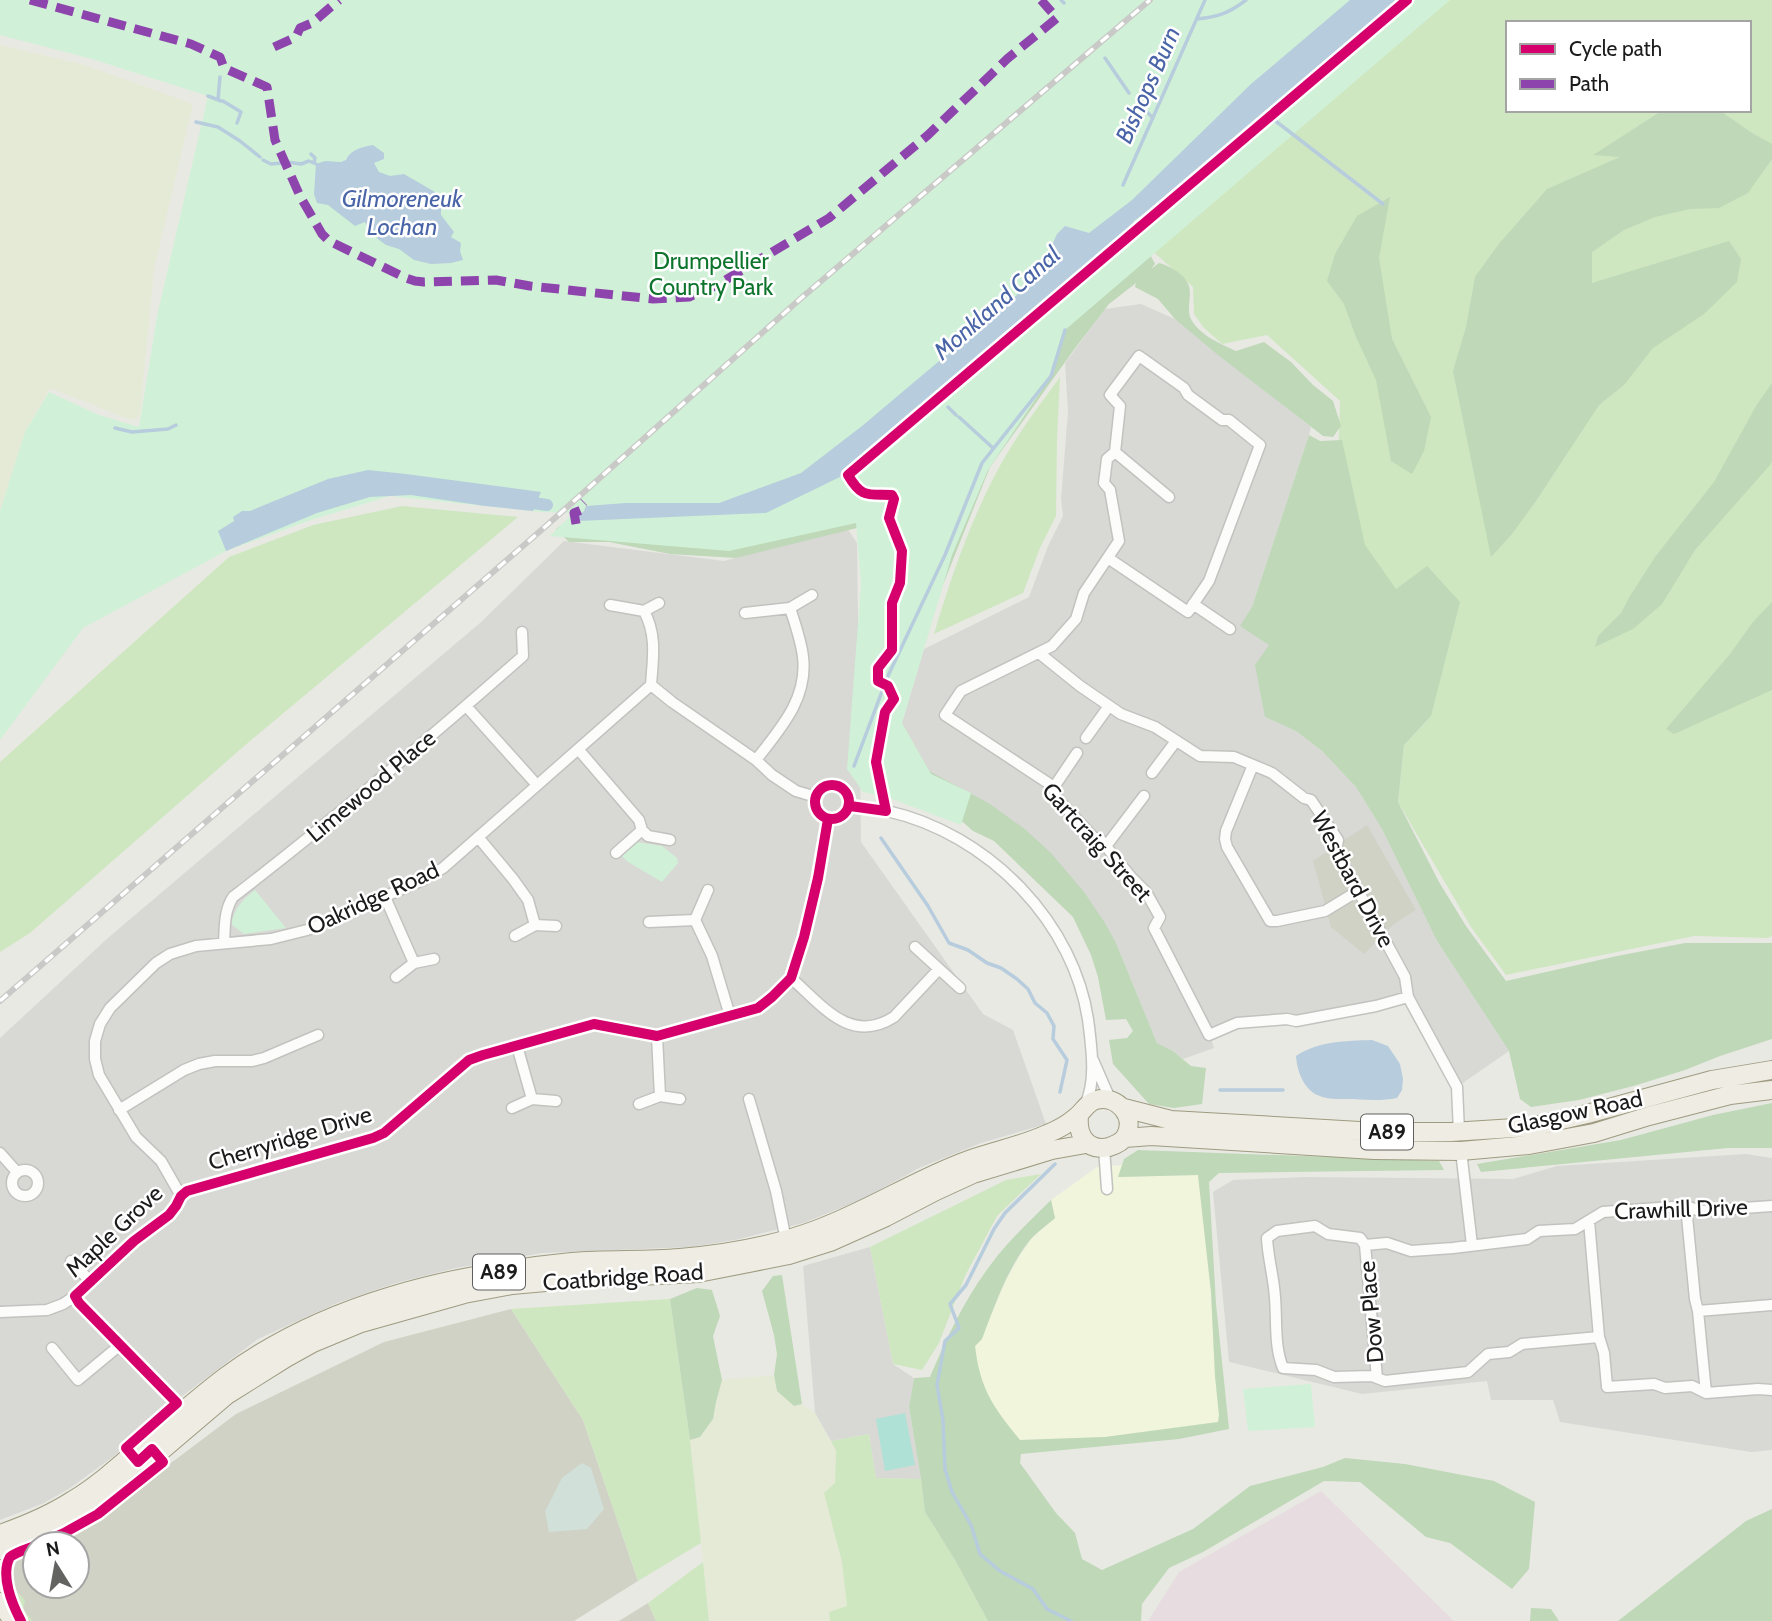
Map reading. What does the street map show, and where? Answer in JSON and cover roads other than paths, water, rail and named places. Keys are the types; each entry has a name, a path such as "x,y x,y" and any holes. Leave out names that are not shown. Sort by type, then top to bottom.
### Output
{"main road":[{"name":"Glasgow Road","path":"1117,1104 1171,1120 1377,1132 1459,1132 1531,1127 1712,1080 1772,1070"},
{"name":"Glasgow Road","path":"1125,1138 1151,1136 1374,1150 1461,1151 1530,1145 1594,1133 1730,1096 1772,1090"},
{"path":"1644,1097 1649,1116"},
{"name":"Coatbridge Road","path":"4,1543 58,1526 106,1498 227,1395 313,1343 361,1323 464,1294 512,1285 698,1273 788,1247 817,1230 961,1162 1048,1134 1081,1112 1090,1102 1100,1099 1117,1104"},
{"path":"1117,1104 1129,1125 1125,1138"},
{"path":"1081,1112 1078,1126 1086,1144"},
{"path":"1459,1132 1461,1151"},
{"name":"A89","path":"1104,1148 1125,1138"},
{"name":"Coatbridge Road","path":"4,1543 34,1521 75,1500 104,1479 226,1376 277,1344 368,1303 476,1275 524,1267 699,1256 830,1242 973,1174 1052,1150 1086,1144 1104,1148"},
{"path":"0,1559 4,1543"},
{"path":"0,1602 13,1621"},
{"path":"0,1615 6,1621"}],"street":[{"name":"Gartcraig Street","path":"1193,604 1209,581 1260,445 1229,420 1222,420 1188,396 1184,388 1139,356 1110,396 1120,406 1115,452 1107,458 1104,483 1110,490 1119,541 1084,593 1076,619 1052,646 961,691 945,715 1054,787 1055,796 1093,837 1100,839 1146,891 1160,917 1154,928 1209,1035 1237,1023 1287,1019 1296,1021 1408,997"},
{"path":"1115,452 1169,497"},
{"path":"1108,558 1188,612 1193,604 1230,629"},
{"path":"745,613 790,608 812,595"},
{"path":"610,605 644,611 659,603"},
{"path":"756,760 789,716 801,686 803,656 790,608"},
{"path":"644,611 651,626 654,644 651,685 756,760 772,775 796,791 816,797"},
{"name":"Limewood Place","path":"224,943 226,915 233,897 318,831 523,656 522,632"},
{"name":"Westbard Drive","path":"1039,653 1121,714 1155,727 1200,756 1234,757 1253,765 1272,774 1304,798 1311,800 1338,840 1336,850 1405,977 1408,997 1457,1087 1459,1132"},
{"name":"Oakridge Road","path":"181,1196 161,1161 136,1137 102,1083 95,1059 97,1032 104,1016 116,1001 156,963 170,954 196,946 288,936 385,897 433,874 651,685"},
{"path":"466,706 537,785"},
{"path":"1086,738 1109,706"},
{"path":"1152,773 1176,741"},
{"path":"578,749 632,811 648,836 670,840"},
{"path":"1054,787 1077,753"},
{"path":"1253,765 1225,839 1270,921 1325,911 1358,891"},
{"path":"836,785 847,792 850,806 842,817 828,819 817,811 816,797 821,789 836,785"},
{"path":"1106,846 1144,796"},
{"path":"850,806 886,811 949,835 998,866 1038,908 1060,941 1076,976 1088,1014 1092,1057 1090,1094 1081,1112"},
{"name":"Cherryridge Drive","path":"181,1196 187,1191 384,1133 469,1060 594,1024 657,1037 758,1008 791,978 818,878 828,819"},
{"path":"616,853 642,830"},
{"path":"478,837 528,900 535,925"},
{"path":"708,890 695,920 712,956 730,1016"},
{"path":"385,897 414,963"},
{"path":"649,922 695,920"},
{"path":"515,936 535,925 556,926"},
{"path":"915,947 960,988"},
{"path":"396,977 414,963 434,959"},
{"path":"791,978 848,1025 870,1027 894,1017 939,969"},
{"path":"119,1110 191,1067 207,1062 264,1058 318,1035"},
{"path":"657,1037 660,1096"},
{"path":"517,1046 532,1099"},
{"path":"1092,1057 1117,1104"},
{"path":"639,1104 660,1096 680,1099"},
{"path":"512,1108 532,1099 556,1101"},
{"path":"749,1099 776,1191 788,1247"},
{"path":"1104,1148 1107,1189"},
{"path":"1461,1151 1472,1245"},
{"path":"0,1153 17,1172"},
{"name":"Maple Grove","path":"0,1312 47,1310 56,1308 75,1296 134,1241 169,1214 181,1196"},
{"path":"1685,1206 1706,1393"},
{"name":"Crawhill Drive","path":"1377,1378 1334,1377 1316,1370 1283,1368 1278,1355 1275,1295 1267,1238 1277,1231 1315,1226 1328,1234 1360,1238 1365,1245 1387,1243 1411,1251 1527,1239 1539,1231 1575,1228 1602,1212 1685,1206 1700,1211 1772,1206"},
{"path":"1589,1221 1599,1337 1608,1387 1654,1384 1664,1388 1692,1386 1706,1393 1772,1390"},
{"name":"Dow Place","path":"1365,1245 1377,1378"},
{"path":"71,1261 90,1282"},
{"path":"1698,1311 1772,1305"},
{"path":"1377,1378 1385,1381 1468,1372 1488,1354 1509,1352 1522,1343 1599,1337"},
{"path":"52,1348 78,1380 119,1346 185,1410"}],"water":[{"path":"1350,0 1396,0 1265,114 1134,221 1132,231 842,476 766,513 578,521 586,506 719,503 801,473 862,426 1014,298 1042,267 1057,234 1065,226 1089,233 1132,200 1251,84"},
{"name":"Gilmoreneuk Lochan","path":"373,145 384,153 384,159 374,163 379,172 390,176 404,174 435,192 441,203 441,215 454,232 451,237 461,243 463,260 431,264 414,260 371,234 365,222 355,226 328,205 317,203 314,194 316,164 325,161 341,162 357,149"},
{"path":"368,470 541,492 533,511 411,495 370,497 317,513 226,551 218,531 234,521 233,517 242,511 250,511 328,479"},
{"path":"1372,1040 1388,1046 1400,1064 1403,1079 1402,1090 1397,1098 1328,1098 1314,1093 1306,1085 1296,1056 1323,1045"}],"waterway":[{"path":"1061,0 1064,3"},
{"name":"Bishops Burn","path":"1123,185 1205,0"},
{"path":"1205,18 1197,19 1223,14 1246,0"},
{"path":"1105,58 1129,93"},
{"path":"218,100 220,77"},
{"path":"208,96 221,101"},
{"path":"223,101 241,112 237,123"},
{"path":"1143,108 1153,118"},
{"path":"1273,119 1383,204"},
{"path":"196,122 218,127 260,157"},
{"path":"311,154 315,158 314,163"},
{"path":"263,160 271,164 282,163"},
{"path":"287,162 301,164 309,161 316,164"},
{"name":"Bishops Burn","path":"854,766 887,678 945,555 982,463 1051,376 1065,330"},
{"path":"948,407 956,415"},
{"path":"959,417 993,448"},
{"path":"115,428 132,432 168,429 176,425"},
{"name":"Monkland Canal","path":"520,501 547,505"},
{"name":"Bishops Burn","path":"881,838 928,906 949,943 968,950 1017,979 1028,989 1035,1003 1047,1013 1054,1026 1053,1039 1067,1060 1060,1092"},
{"path":"1220,1090 1283,1090"},
{"name":"Bishops Burn","path":"1055,1164 1005,1213 966,1285 950,1304 959,1328 945,1341 937,1385 943,1420 945,1469 952,1492 971,1525 980,1554 1000,1571 1033,1589 1047,1609 1071,1621"}],"railway":[{"path":"0,1001 546,526 799,300 1150,0"}],"park label":[{"name":"Drumpellier Country Park","path":"711,274"}]}
